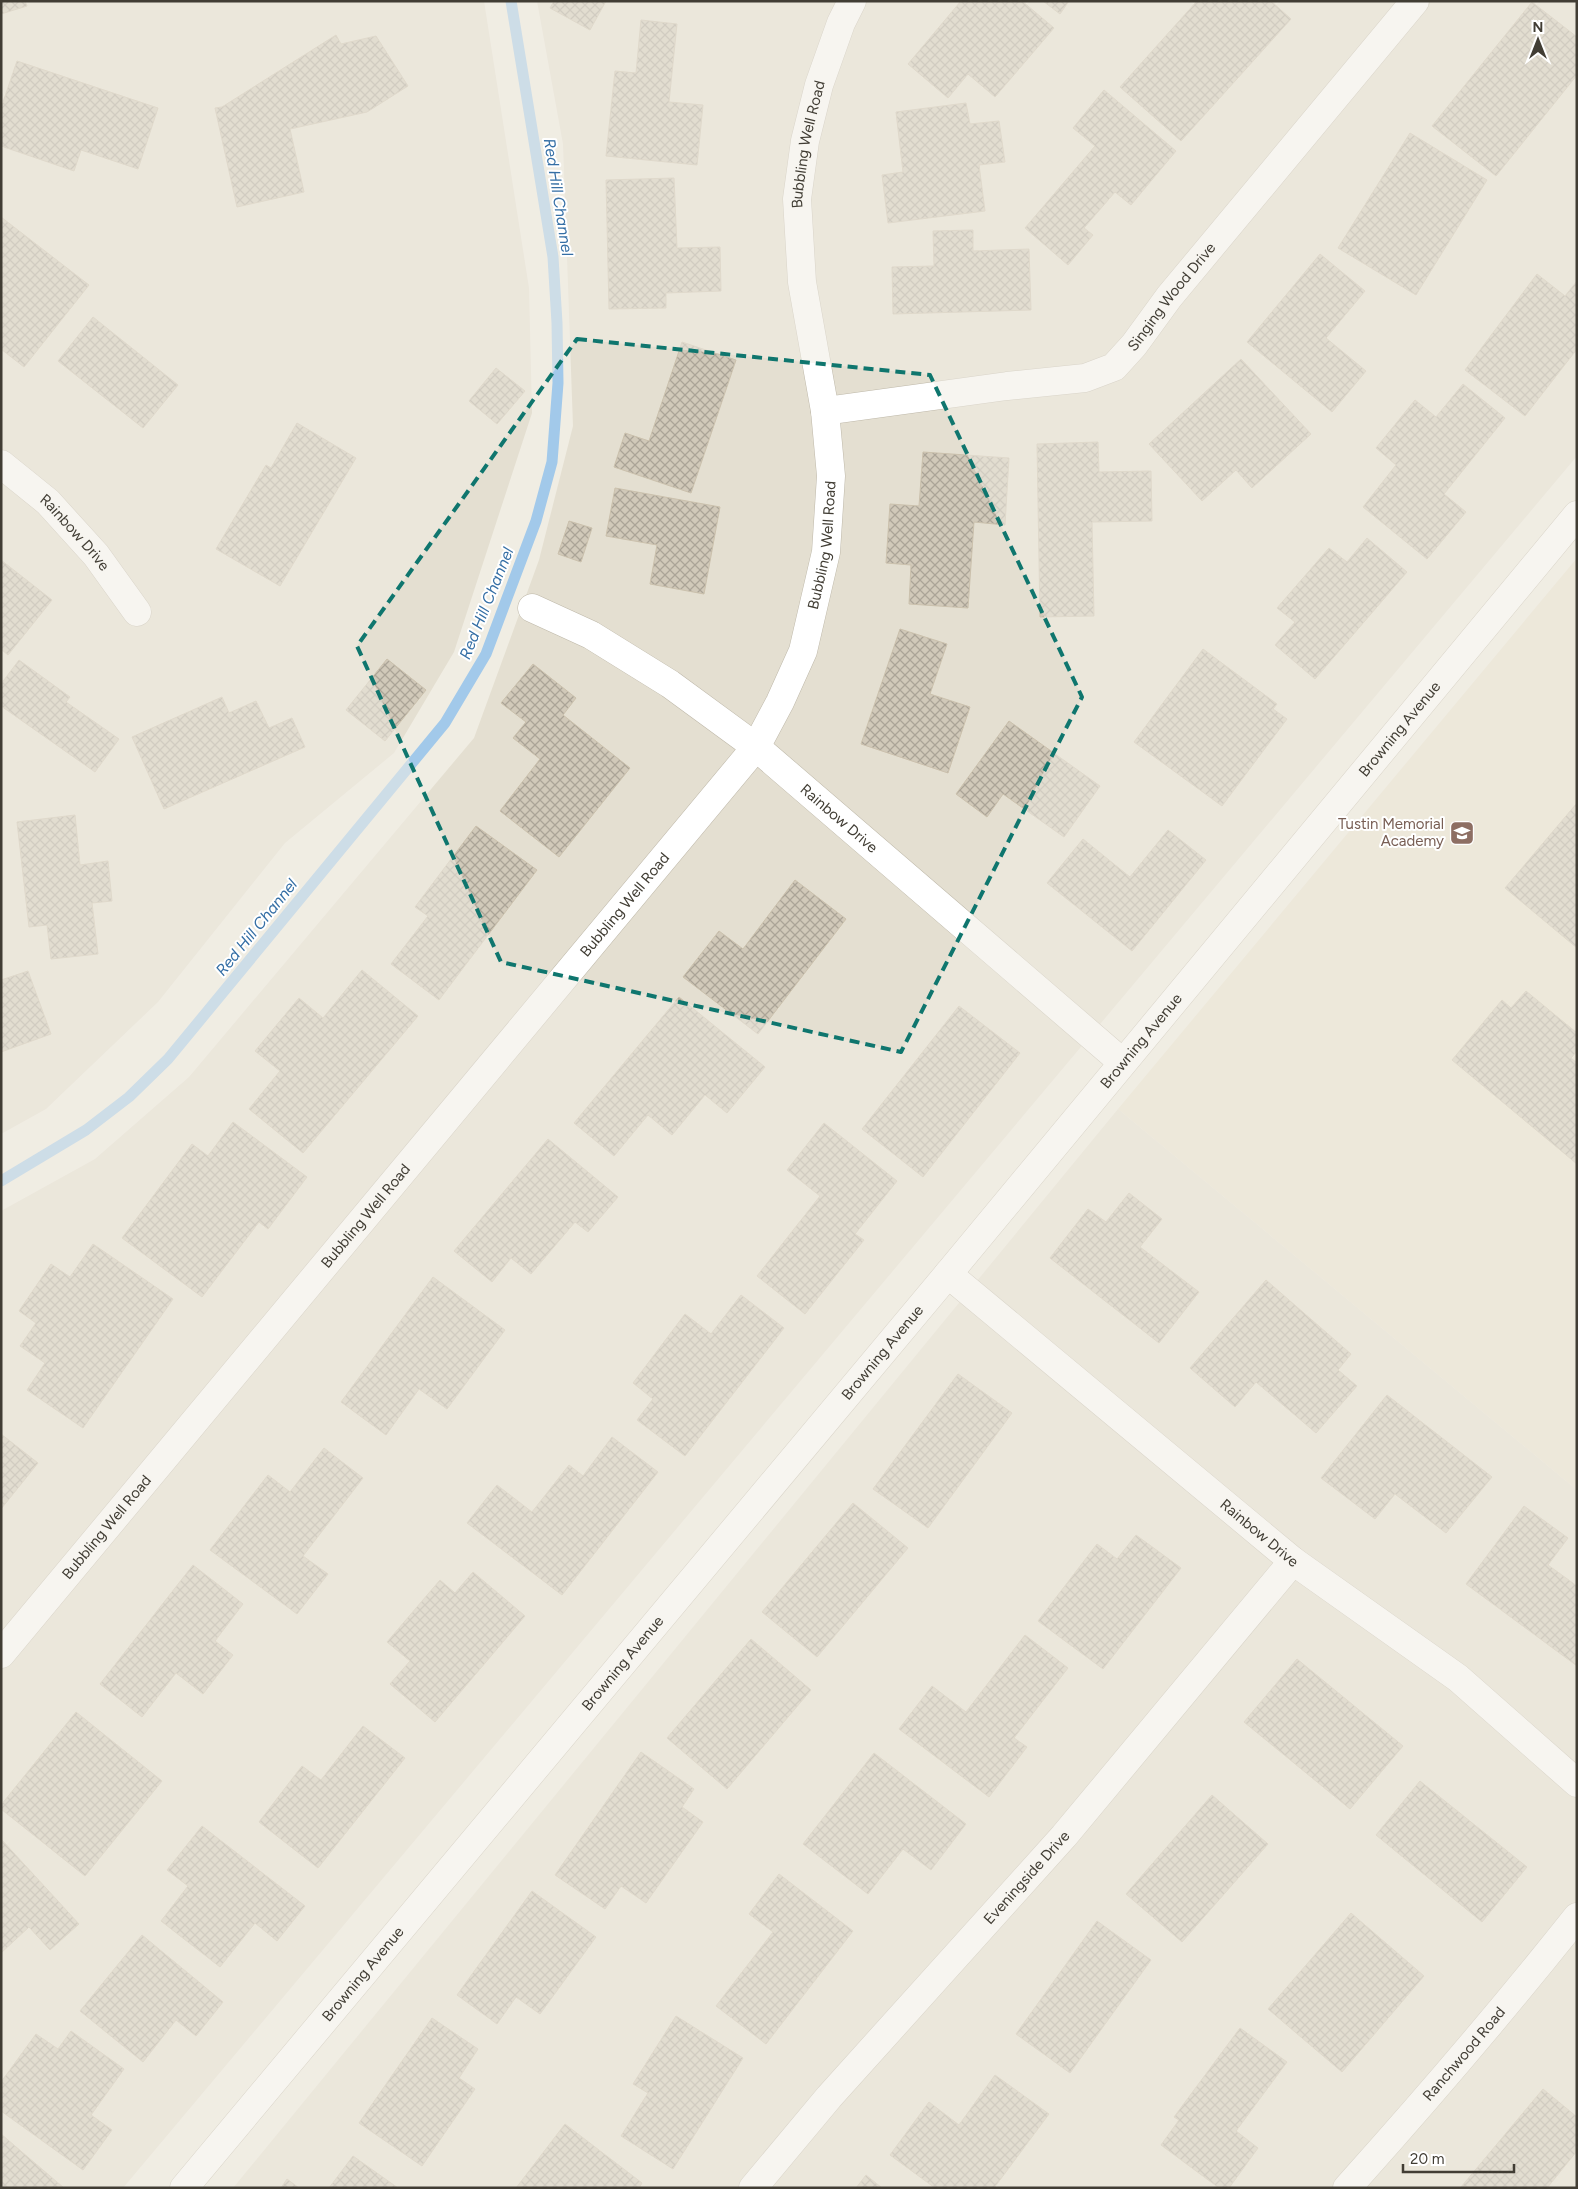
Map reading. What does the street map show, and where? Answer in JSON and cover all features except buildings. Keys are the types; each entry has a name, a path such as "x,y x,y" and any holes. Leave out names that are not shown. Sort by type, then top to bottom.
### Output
{"street":[{"name":"Bubbling Well Road","path":"1,1654 756,747 780,702 803,652 826,552 831,476 825,412 802,282 797,199 805,141 819,85 841,23 852,1"},
{"name":"Singing Wood Drive","path":"825,412 1007,386 1085,378 1114,367 1134,345 1169,297 1415,1"},
{"name":"Rainbow Drive","path":"1,464 48,502 96,555 137,612"},
{"name":"Browning Avenue","path":"184,2188 948,1274 1577,515"},
{"name":"Rainbow Drive","path":"532,608 591,635 670,684 756,747 1122,1062"},
{"name":"Rainbow Drive","path":"948,1274 1294,1561 1458,1678 1577,1783"},
{"name":"Eveningside Drive","path":"753,2188 829,2098 1064,1836 1294,1561"},
{"name":"Ranchwood Road","path":"1347,2188 1421,2106 1530,1977 1577,1918"}],"highlighted area":[{"path":"577,339 930,375 1082,697 901,1052 501,962 357,646"}],"shaded area":[{"path":"1,1 484,1 529,288 532,413 454,652 394,753 285,843 158,1002 46,1109 1,1134"},
{"path":"537,1 1577,1 1577,456 123,2188 1,2188 1,1211 95,1159 189,1077 474,738 539,560 573,426 563,144"},
{"name":"Tustin Memorial Academy","path":"1577,558 1577,1490 1118,1109"},
{"path":"1118,1109 1577,1490 1577,2188 233,2188"}],"waterway":[{"name":"Red Hill Channel","path":"1,1181 86,1130 129,1097 168,1059 445,723 486,654 536,521 552,462 558,383 553,257 511,1"}],"place":[{"name":"Tustin Memorial Academy","path":"1462,833"}]}
